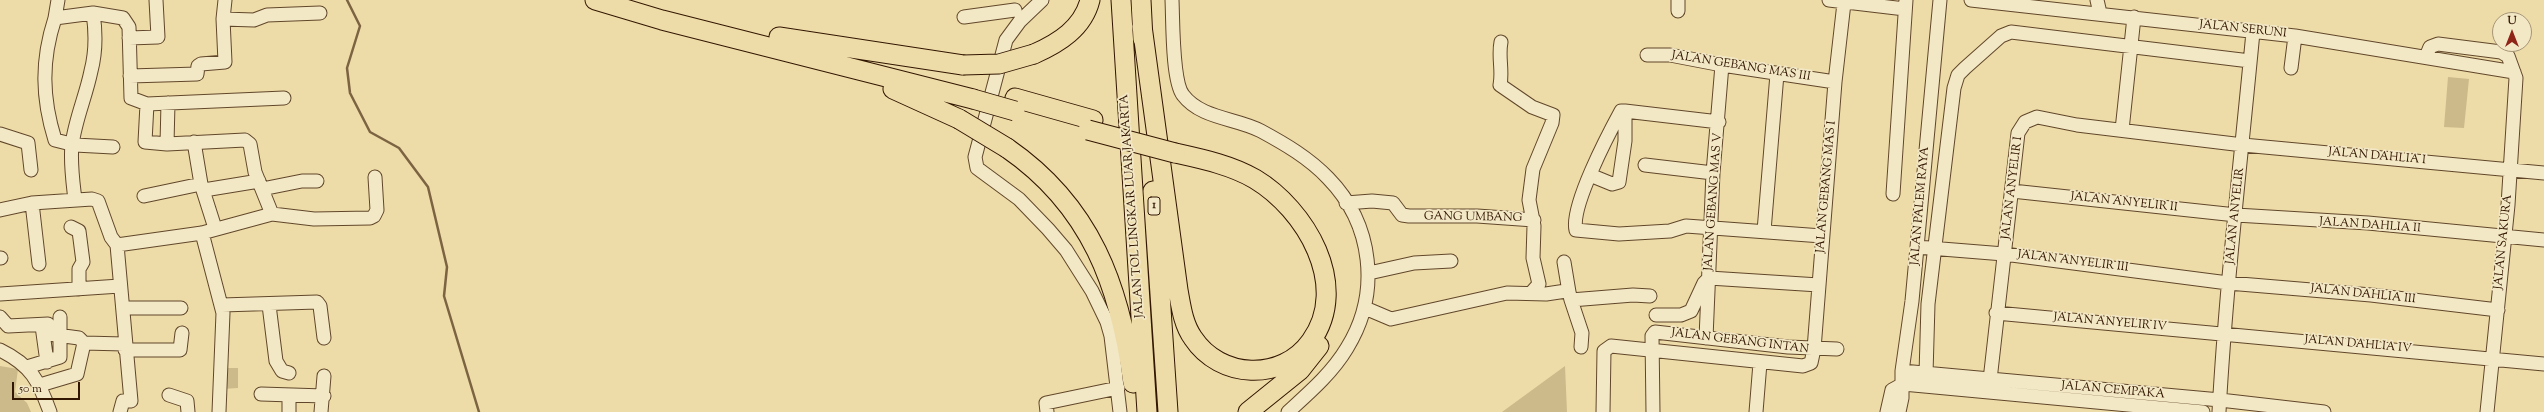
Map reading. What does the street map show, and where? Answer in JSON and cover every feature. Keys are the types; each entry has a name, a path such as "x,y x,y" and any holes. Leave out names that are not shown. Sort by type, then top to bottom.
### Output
{"highway":[{"path":"596,0 827,62 974,94"},
{"path":"637,0 779,37 1015,105 1176,148 1243,162 1276,181 1297,200 1313,222 1327,249 1333,269 1334,303 1329,327 1324,339 1300,370 1248,412"},
{"path":"779,37 964,65 1000,64 1034,54 1047,48 1072,32 1082,20 1090,0"},
{"name":"JALAN TOL LINGKAR LUAR JAKARTA","path":"1121,0 1147,412"},
{"name":"JALAN TOL LINGKAR LUAR JAKARTA","path":"1141,0 1168,412"},
{"path":"1142,26 1178,290 1187,328 1207,354 1227,367 1248,371 1278,366 1293,358 1312,340 1324,308 1325,283 1321,261 1311,236 1279,195 1254,178 1224,165 1176,148"},
{"path":"827,62 916,98 959,119 1029,163 1058,193 1085,229 1098,253 1124,325 1137,412"}],"street":[{"path":"58,0 55,18 49,38 43,78 47,110 55,140 72,144 113,147"},
{"path":"129,38 158,37 156,0"},
{"path":"130,76 197,74 198,66 201,64 225,62 224,19 226,0"},
{"path":"964,16 1016,10 1042,0"},
{"path":"1172,0 1176,74 1183,96 1202,110 1259,130 1295,151 1328,178 1346,203 1364,241 1369,273 1365,308 1351,340 1340,359 1320,382 1288,412"},
{"path":"1829,0 1844,3 1906,4 1893,194"},
{"name":"JALAN PALEM RAYA","path":"1900,412 1902,378 1917,247 1940,0"},
{"name":"JALAN SERUNI","path":"1971,0 2100,13 2295,36 2514,72"},
{"path":"2097,0 2100,13"},
{"name":"JALAN GEBANG MAS I","path":"1814,349 1835,82 1844,3"},
{"path":"1016,10 1006,40 975,157 977,168 1019,199 1048,229 1066,250 1087,282 1107,322 1118,388 1120,412"},
{"path":"55,18 93,14 123,18 129,27 131,98 147,104 284,98"},
{"path":"75,200 72,144 83,95 91,72 95,49 93,14"},
{"path":"224,19 254,20 267,15 320,14"},
{"path":"2122,130 2134,17"},
{"path":"1926,374 1928,304 1948,123 1958,75 2001,36 2010,32 2132,46 2250,64"},
{"name":"JALAN ANYELIR","path":"2219,406 2223,333 2254,32"},
{"path":"2291,68 2295,36"},
{"name":"GANG UMBANG","path":"1346,203 1372,201 1393,203 1402,215 1409,216 1477,216 1534,220 1529,200 1533,169 1552,123 1553,115 1532,107 1500,85 1502,77 1499,54 1501,42"},
{"name":"JALAN GEBANG MAS III","path":"1647,56 1670,55 1777,74 1835,82"},
{"name":"JALAN GEBANG MAS V","path":"1706,338 1713,173 1719,122 1722,65"},
{"name":"JALAN SAKURA","path":"2486,412 2498,310 2511,170 2516,78 2514,72"},
{"path":"1764,231 1777,74"},
{"path":"167,144 168,103"},
{"path":"147,104 145,142 167,144 245,140 250,144 252,162 272,214"},
{"path":"1719,122 1621,111 1604,141 1590,175 1577,212 1576,228 1580,231 1619,234 1661,232 1686,226 1822,236"},
{"path":"1590,175 1612,184 1618,182 1625,141 1625,111"},
{"name":"JALAN ANYELIR I","path":"1990,380 1996,313 2018,134 2024,122 2037,117 2122,130 2243,145"},
{"path":"0,134 28,143 31,170"},
{"path":"194,142 203,187 215,228"},
{"name":"JALAN DAHLIA I","path":"2243,145 2544,173"},
{"path":"1645,165 1713,173"},
{"path":"117,245 202,233 215,228 238,224 272,214 314,219 370,218 374,216 376,210 375,177"},
{"path":"144,196 203,187 317,181"},
{"name":"JALAN ANYELIR II","path":"2012,191 2236,215"},
{"path":"0,210 32,204 90,198 98,201 111,237 117,245 125,347 135,401 123,401 120,412"},
{"path":"32,204 39,264"},
{"name":"JALAN DAHLIA II","path":"2236,215 2368,223 2505,238 2544,240"},
{"path":"1531,293 1539,284 1533,258 1534,220"},
{"path":"71,227 79,231 83,262 78,269 79,289"},
{"path":"202,233 222,305 219,412"},
{"name":"JALAN ANYELIR III","path":"1917,247 2004,254 2228,283"},
{"path":"1369,273 1414,263 1451,261"},
{"path":"1564,262 1570,296 1581,328 1581,347"},
{"path":"1656,315 1686,314 1697,302 1704,283 1709,278 1819,285"},
{"name":"JALAN DAHLIA III","path":"2228,283 2371,295 2498,310"},
{"path":"0,294 120,286"},
{"path":"1365,308 1391,319 1474,299 1516,292 1570,296 1633,294 1650,296"},
{"path":"222,305 269,305 317,302 321,312 324,338"},
{"path":"269,305 276,361 282,371 289,373"},
{"path":"123,308 181,308"},
{"name":"JALAN ANYELIR IV","path":"1996,313 2223,333"},
{"path":"0,317 8,326 49,324 49,334 79,338 84,343 125,347 180,350 182,333"},
{"path":"27,367 58,359 61,355 58,336 60,317"},
{"path":"41,324 47,362"},
{"name":"JALAN GEBANG INTAN","path":"1603,412 1604,351 1615,345 1651,350 1760,363 1808,366 1812,359 1814,349 1655,332 1652,336 1651,350"},
{"name":"JALAN DAHLIA IV","path":"2223,333 2544,364"},
{"path":"40,385 77,374 84,343"},
{"path":"1814,349 1837,349"},
{"path":"0,350 27,367 40,385 50,412"},
{"path":"1651,350 1653,412"},
{"path":"1756,412 1760,363"},
{"name":"JALAN CEMPAKA","path":"1902,378 1926,374 2219,406 2324,412"},
{"path":"321,412 324,396 324,376"},
{"path":"1886,412 1892,390 1902,378"},
{"name":"JALAN CEMPAKA","path":"1902,378 2203,412"},
{"path":"1047,412 1046,403 1118,388"},
{"path":"261,394 324,396"},
{"path":"169,395 187,401 188,412"},
{"path":"289,396 289,412"}],"shaded area":[{"path":"2448,77 2469,79 2464,128 2444,127"},
{"path":"0,366 18,369 15,392 27,403 31,412 0,412"},
{"path":"1565,366 1567,412 1502,412"},
{"path":"223,368 238,368 238,388 222,389"}],"waterway":[{"path":"347,0 360,26 347,68 350,93 370,132 399,148 428,187 447,267 444,296 479,412"}]}
